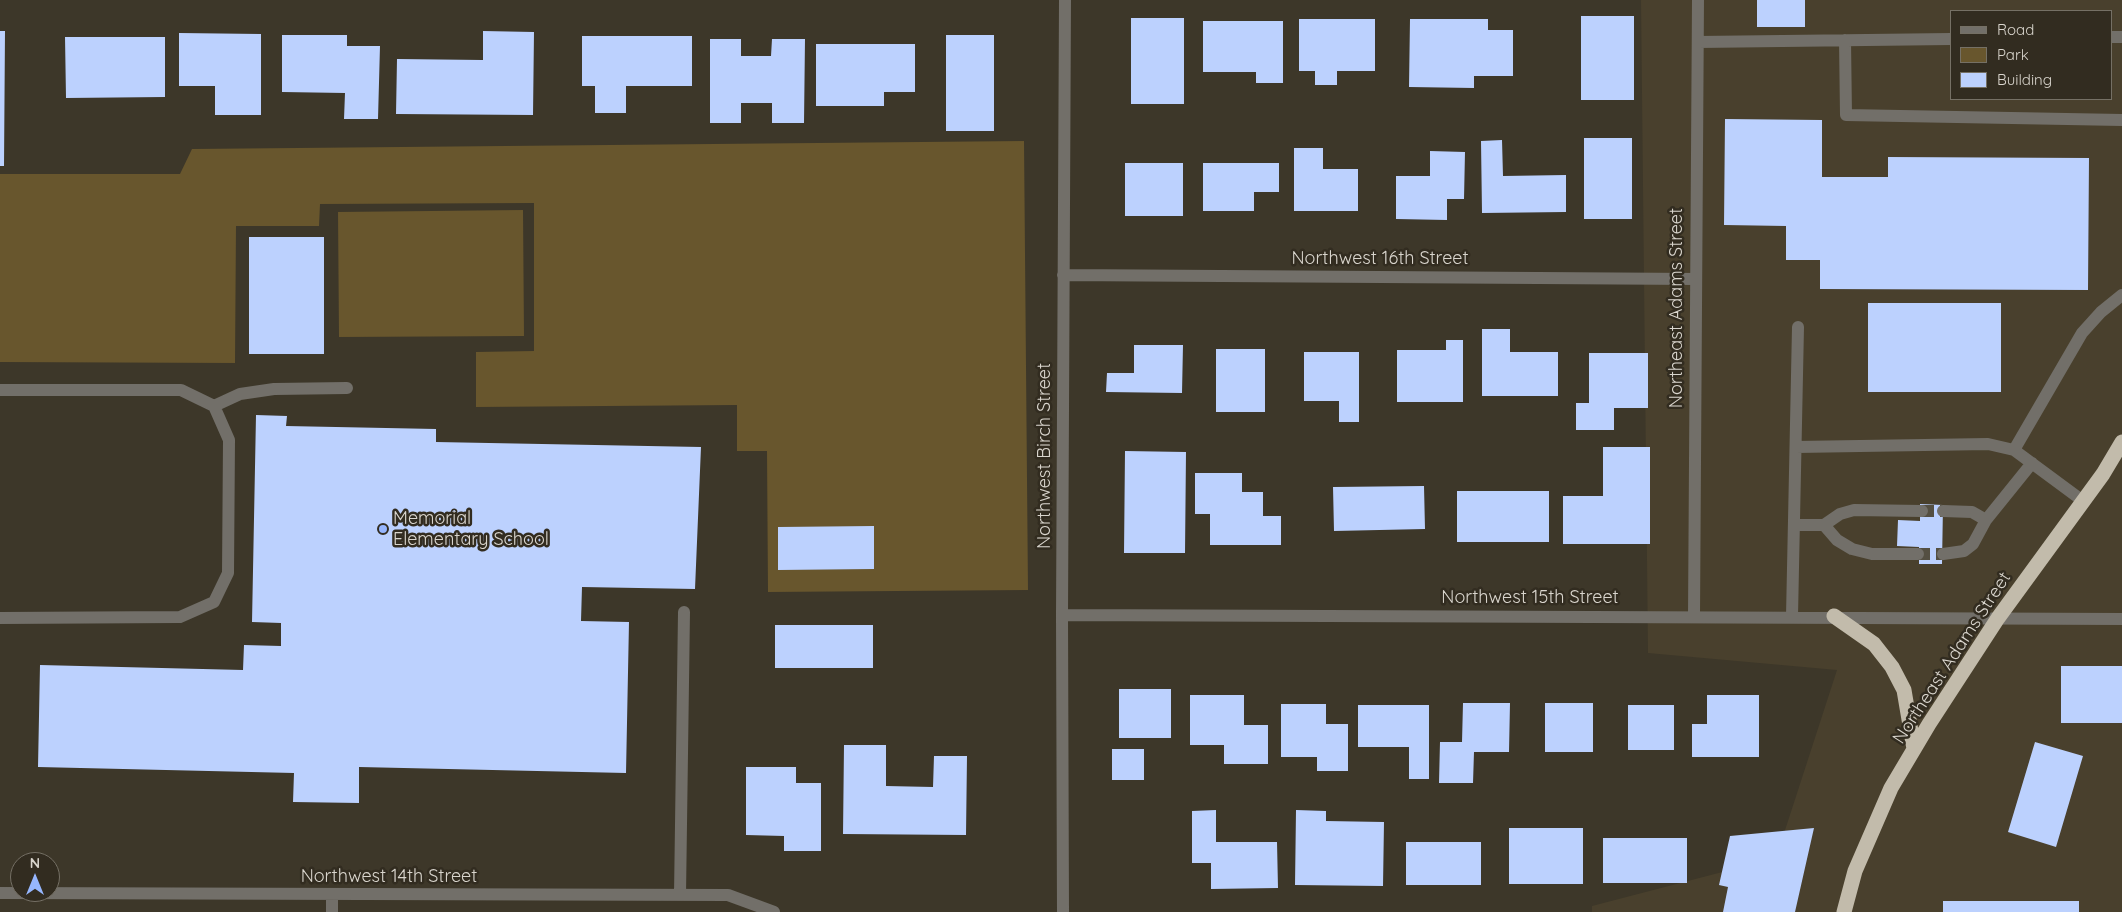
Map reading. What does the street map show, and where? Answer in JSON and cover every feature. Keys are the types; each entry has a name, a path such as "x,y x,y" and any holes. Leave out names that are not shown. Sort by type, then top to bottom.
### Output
{"highway":[{"name":"Northeast Adams Street","path":"1844,912 1855,871 1887,796 1914,749 1998,618 2103,474 2122,442"},
{"path":"1834,616 1874,644 1892,667 1904,690 1914,749"}],"street":[{"name":"Northwest Birch Street","path":"1063,912 1064,0"},
{"name":"Northeast Adams Street","path":"1694,616 1698,0"},
{"path":"1698,42 1950,39"},
{"path":"1845,40 1846,115 2122,120"},
{"name":"Northwest 16th Street","path":"1063,275 1696,278"},
{"path":"2014,450 2082,333 2101,312 2122,295"},
{"path":"1792,616 1798,327"},
{"path":"214,406 240,394 274,389 347,388"},
{"path":"0,390 181,390 214,406 229,440 228,573 214,602 180,617 0,618"},
{"path":"1796,447 1988,444 2014,450 2083,501"},
{"path":"1943,554 1964,551 1973,544 1986,520 2032,463"},
{"path":"1794,525 1824,525 1840,514 1854,510 1922,511"},
{"path":"1943,511 1972,512 1986,520"},
{"path":"1824,525 1837,540 1852,548 1872,554 1918,554"},
{"path":"680,895 684,612"},
{"name":"Northwest 15th Street","path":"1062,615 1834,616 2122,619"},
{"name":"Northwest 14th Street","path":"0,892 728,895 774,912"},
{"path":"332,894 332,912"}],"shaded area":[{"path":"1641,0 2122,0 2122,912 1592,912 1592,906 1776,858 1837,670 1648,653"}],"green space":[{"path":"1024,141 1028,590 768,592 767,451 737,451 737,405 476,407 476,352 534,351 534,203 320,204 319,226 236,226 235,363 0,362 0,174 180,174 192,149"},
{"path":"523,210 524,336 339,337 338,212"}],"building":[{"path":"1757,0 1805,0 1805,27 1757,27"},
{"path":"1581,16 1634,16 1634,100 1581,100"},
{"path":"1131,18 1184,18 1184,104 1131,104"},
{"path":"1299,19 1375,19 1375,71 1337,71 1337,85 1315,85 1315,71 1299,71"},
{"path":"1410,19 1488,19 1488,30 1513,30 1513,76 1474,76 1474,88 1409,87"},
{"path":"1203,21 1283,21 1283,83 1256,83 1256,72 1203,72"},
{"path":"0,31 5,31 4,166 0,166"},
{"path":"483,31 534,32 533,115 396,114 397,59 483,60"},
{"path":"179,33 261,34 261,115 215,115 215,86 179,86"},
{"path":"282,35 347,35 347,46 380,46 378,119 344,119 345,93 282,92"},
{"path":"946,35 994,35 994,131 946,131"},
{"path":"582,36 692,36 692,86 626,86 626,113 595,113 595,86 582,86"},
{"path":"65,37 165,37 165,97 66,98"},
{"path":"710,39 741,39 741,56 771,56 772,39 805,39 804,123 772,123 772,103 741,103 741,123 710,123"},
{"path":"816,44 915,44 915,92 884,92 884,106 816,106"},
{"path":"1725,119 1822,120 1822,177 1888,177 1888,157 2089,158 2088,290 1820,289 1820,260 1786,260 1786,226 1724,225"},
{"path":"1584,138 1632,138 1632,219 1584,219"},
{"path":"1502,140 1503,176 1566,175 1566,212 1482,213 1481,141"},
{"path":"1294,148 1323,148 1323,169 1358,169 1358,211 1294,211"},
{"path":"1430,151 1465,152 1464,199 1447,199 1447,220 1396,219 1396,176 1430,176"},
{"path":"1125,163 1183,163 1183,216 1125,216"},
{"path":"1203,163 1279,163 1279,192 1254,192 1254,211 1203,211"},
{"path":"249,237 324,237 324,354 249,354"},
{"path":"1868,303 2001,303 2001,392 1868,392"},
{"path":"1482,329 1510,329 1510,352 1558,352 1558,396 1482,396"},
{"path":"1446,340 1463,340 1463,402 1397,402 1397,350 1446,350"},
{"path":"1134,345 1183,345 1182,393 1106,392 1107,373 1134,373"},
{"path":"1216,349 1265,349 1265,412 1216,412"},
{"path":"1304,352 1359,352 1359,422 1339,422 1339,401 1304,401"},
{"path":"1589,353 1648,353 1648,408 1614,408 1614,430 1576,430 1576,403 1589,403"},
{"path":"256,415 287,416 286,426 436,429 436,442 701,447 695,589 582,587 581,621 629,622 626,773 359,767 359,803 293,802 294,773 38,767 40,665 243,670 244,645 281,646 281,623 252,622"},
{"path":"1603,447 1650,447 1650,544 1563,544 1563,496 1603,496"},
{"path":"1125,451 1186,452 1185,553 1124,553"},
{"path":"1195,473 1242,473 1242,492 1263,492 1263,516 1281,516 1281,545 1210,545 1210,514 1195,514"},
{"path":"1424,486 1425,529 1334,531 1333,487"},
{"path":"1457,491 1549,491 1549,542 1457,542"},
{"path":"1920,504 1943,505 1942,564 1919,564 1919,547 1897,546 1898,520 1920,521"},
{"path":"874,526 874,569 778,570 778,527"},
{"path":"775,625 873,625 873,668 775,668"},
{"path":"2061,666 2122,666 2122,723 2061,723"},
{"path":"1119,689 1171,689 1171,738 1119,738"},
{"path":"1190,695 1244,695 1244,725 1268,725 1268,764 1224,764 1224,745 1190,745"},
{"path":"1707,695 1759,695 1759,757 1692,757 1692,724 1707,724"},
{"path":"1463,703 1510,703 1509,752 1474,752 1473,783 1439,783 1440,742 1462,742"},
{"path":"1545,703 1593,703 1593,752 1545,752"},
{"path":"1281,704 1326,704 1326,724 1348,724 1348,771 1317,771 1317,757 1281,757"},
{"path":"1358,705 1429,705 1429,779 1409,779 1409,747 1358,747"},
{"path":"1628,705 1674,705 1674,750 1628,750"},
{"path":"2035,742 2083,756 2056,847 2008,832"},
{"path":"844,745 886,745 886,786 933,787 934,756 967,756 966,835 843,834"},
{"path":"1112,749 1144,749 1144,780 1112,780"},
{"path":"746,767 796,767 796,783 821,783 821,851 784,851 784,836 746,835"},
{"path":"1216,810 1216,842 1277,842 1278,888 1211,889 1211,863 1192,863 1192,811"},
{"path":"1296,810 1326,811 1326,821 1384,822 1383,886 1295,885"},
{"path":"1509,828 1583,828 1583,884 1509,884"},
{"path":"1814,828 1795,912 1723,912 1728,887 1719,885 1730,836"},
{"path":"1603,838 1687,838 1687,883 1603,883"},
{"path":"1406,842 1481,842 1481,885 1406,885"},
{"path":"1943,901 2079,901 2079,912 1943,912"}],"tunnel":[{"path":"1922,511 1943,511"},
{"path":"1918,554 1943,554"}],"place":[{"name":"Memorial Elementary School","path":"383,529"}]}
